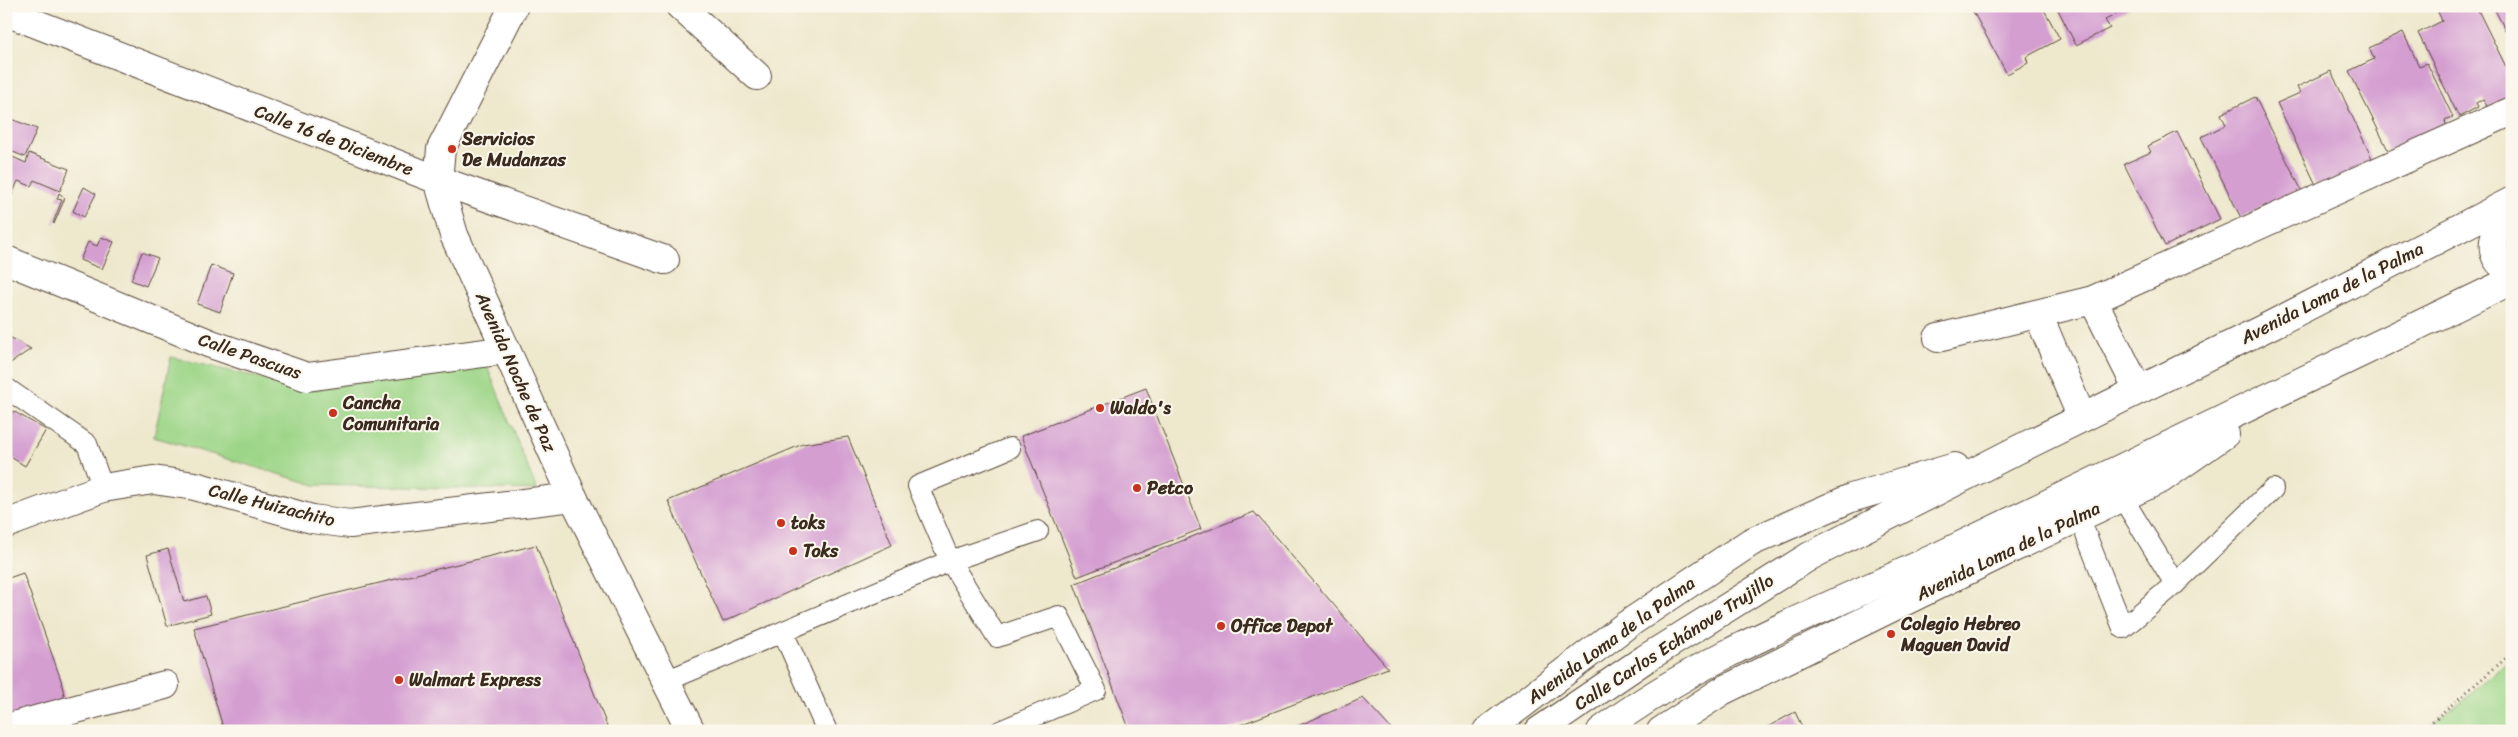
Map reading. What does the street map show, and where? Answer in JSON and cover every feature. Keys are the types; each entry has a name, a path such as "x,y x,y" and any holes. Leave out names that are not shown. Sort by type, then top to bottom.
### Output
{"street":[{"name":"Avenida Noche de Paz","path":"514,6 441,149 438,180 454,235 573,497 691,731"},
{"path":"680,6 757,76"},
{"name":"Calle 16 de Diciembre","path":"6,12 438,180 665,260"},
{"path":"1938,338 2093,300 2512,111"},
{"name":"Avenida Loma de la Palma","path":"1810,556 2017,450 2273,324 2512,201"},
{"path":"2512,207 2494,231 2494,249 2504,267 2512,270"},
{"name":"Calle Pascuas","path":"6,260 211,344 307,377 506,350"},
{"name":"Avenida Loma de la Palma","path":"1850,597 2294,387 2512,280"},
{"path":"2093,300 2138,390"},
{"path":"2038,314 2082,418"},
{"name":"Avenida Loma de la Palma","path":"1661,731 1722,691 2161,479 2294,387"},
{"name":"Avenida Loma de la Palma","path":"1487,731 1625,626 1751,542 1850,498 2017,450"},
{"name":"Calle Huizachito","path":"6,524 103,488 154,480 195,486 312,519 350,524 573,497"},
{"name":"Calle Carlos Echánove Trujillo","path":"1539,731 1645,658 1810,556"},
{"name":"Calle Carlos Echánove Trujillo","path":"1601,731 1628,710 1712,660 1850,597"},
{"path":"6,728 165,686"}],"lane":[{"path":"6,388 87,444 103,488"},
{"path":"1000,731 1096,690 1059,616 997,637 950,562 918,486 1010,448"},
{"path":"2079,517 2123,628 2175,584 2273,489"},
{"path":"2122,497 2175,584"},
{"path":"666,681 950,562 1038,531"},
{"path":"783,632 826,731"}],"path":[{"path":"2420,731 2512,653"}],"green space":[{"name":"Cancha Comunitaria","path":"171,357 311,390 485,361 537,490 315,485 154,437"},
{"path":"2512,658 2512,731 2426,731"}],"building":[{"path":"1970,6 2042,6 2060,39 2026,57 2028,63 2007,74"},
{"path":"2056,6 2134,6 2105,20 2110,28 2076,45"},
{"path":"2450,6 2476,6 2512,79 2512,96 2488,108 2483,99 2476,103 2478,107 2459,117 2418,33 2442,21 2438,12"},
{"path":"2493,6 2512,6 2512,43"},
{"path":"2403,32 2419,66 2427,63 2453,117 2445,121 2447,127 2390,154 2349,71 2374,59 2369,48"},
{"path":"2331,71 2376,167 2319,191 2277,103 2300,93 2297,87"},
{"path":"2255,97 2303,193 2270,210 2267,205 2241,218 2201,137 2226,125 2221,114"},
{"path":"6,117 37,129 25,157 6,149"},
{"path":"2177,132 2220,219 2165,246 2124,164 2151,152 2148,146"},
{"path":"29,153 69,169 60,191 34,180 31,186 18,181 6,209 6,154 26,163"},
{"path":"84,187 96,194 84,217 73,211"},
{"path":"59,193 65,198 54,224 62,200 57,199"},
{"path":"101,237 114,242 102,269 80,260 88,242 97,246"},
{"path":"142,252 158,258 146,286 131,280"},
{"path":"211,265 233,273 220,312 197,304"},
{"path":"6,335 31,349 6,366"},
{"path":"1146,388 1201,529 1077,577 1021,436"},
{"path":"13,411 46,430 25,466 6,454 6,422"},
{"name":"toks","path":"848,437 892,545 723,622 668,501 803,444"},
{"name":"Office Depot","path":"1254,512 1388,668 1224,731 1130,731 1074,584"},
{"name":"Walmart Express","path":"536,545 609,731 224,731 194,628"},
{"path":"168,549 184,602 206,596 211,614 167,626 147,555"},
{"path":"23,573 61,680 66,705 9,716 8,710 6,711 6,579"},
{"path":"1363,698 1393,731 1286,731"},
{"path":"1795,712 1804,731 1760,731"}],"place":[{"name":"Servicios De Mudanzas","path":"452,149"},
{"name":"Waldo's","path":"1100,408"},
{"name":"Cancha Comunitaria","path":"333,413"},
{"name":"Petco","path":"1137,488"},
{"name":"toks","path":"781,523"},
{"name":"Toks","path":"793,551"},
{"name":"Office Depot","path":"1221,626"},
{"name":"Colegio Hebreo Maguen David","path":"1891,634"},
{"name":"Walmart Express","path":"399,680"}]}
